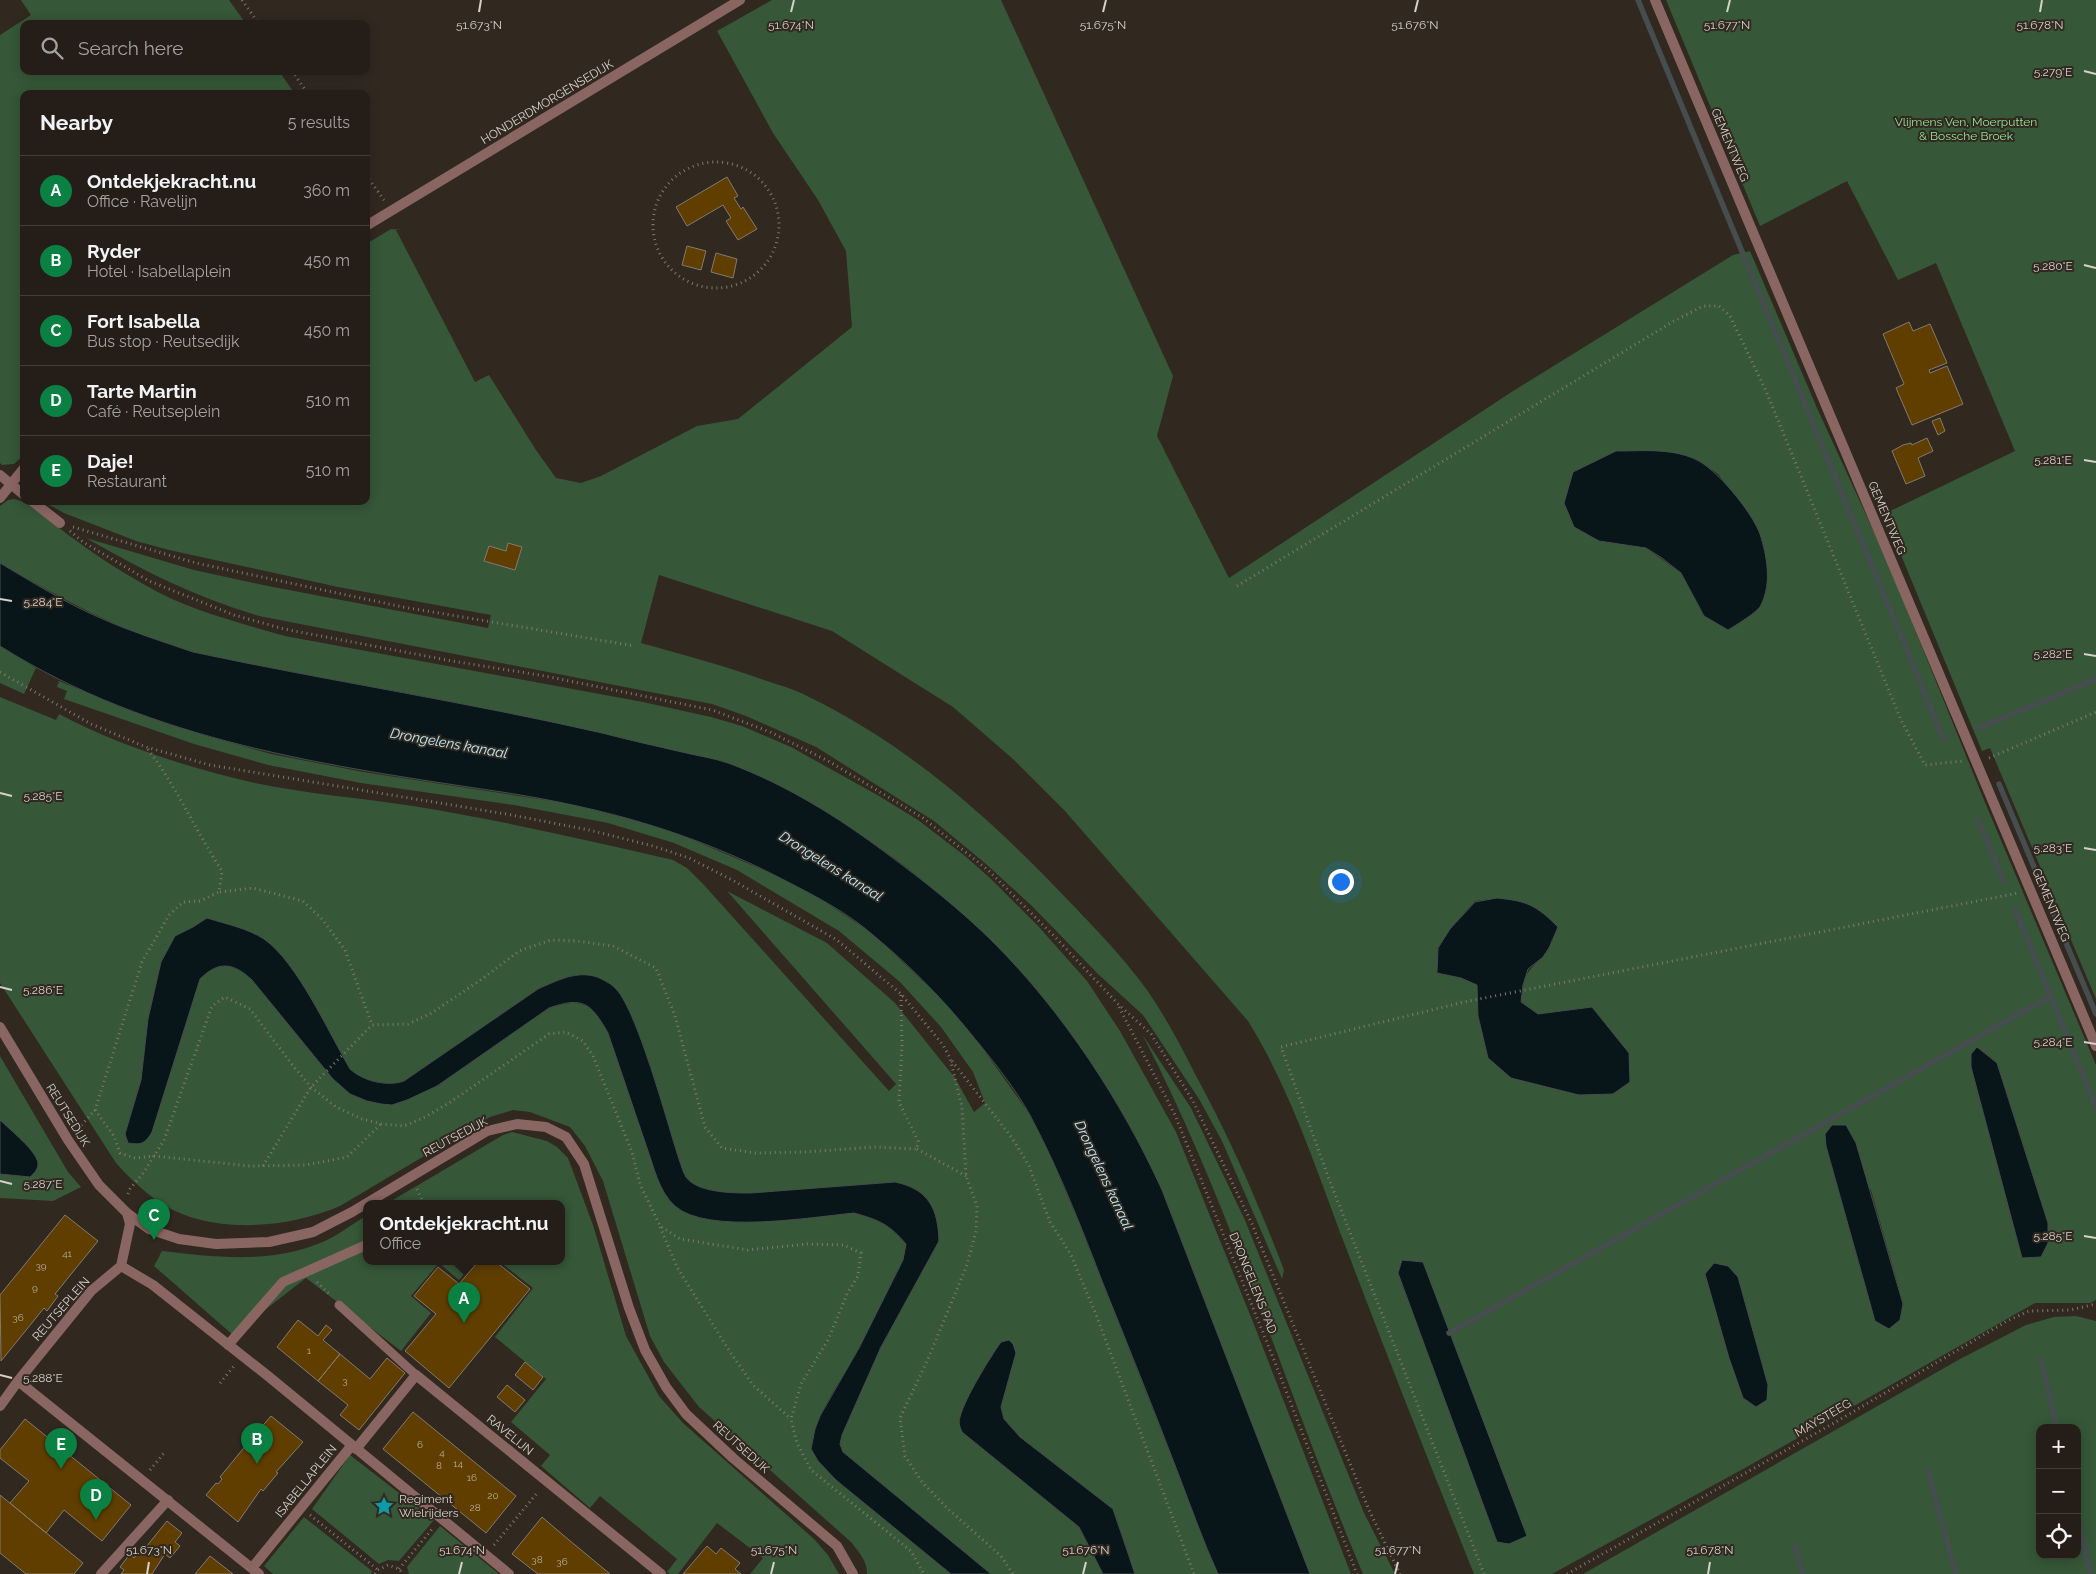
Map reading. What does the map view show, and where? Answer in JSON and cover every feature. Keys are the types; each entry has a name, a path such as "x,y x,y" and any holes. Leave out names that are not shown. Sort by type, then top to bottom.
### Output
{"street":[{"name":"HONDERDMORGENSEDIJK","path":"370,224 740,0"},
{"name":"GEMENTWEG","path":"1655,0 2096,1046"},
{"path":"0,498 20,473"},
{"path":"0,475 20,492"},
{"path":"37,505 60,523"},
{"name":"REUTSEDIJK","path":"0,1027 68,1140 99,1185 127,1213 148,1228 179,1239 216,1244 269,1242 313,1232 363,1205"},
{"name":"REUTSEDIJK","path":"372,1200 487,1131 517,1124 546,1127 566,1138 584,1164 629,1308 646,1350 666,1387 686,1414 733,1458 837,1546 853,1574"},
{"path":"127,1213 130,1224 120,1266 153,1285 354,1447 416,1375"},
{"path":"228,1345 284,1282 363,1246"},
{"name":"REUTSEPLEIN","path":"0,1406 91,1291 120,1266"},
{"name":"RAVELIJN","path":"416,1375 661,1574"},
{"path":"18,1381 256,1572"},
{"name":"ISABELLAPLEIN","path":"256,1572 300,1508 354,1447 509,1574"},
{"path":"101,1574 168,1500"}],"lane":[{"path":"340,1305 416,1375"}],"path":[{"path":"242,0 256,20"},
{"path":"295,75 305,90"},
{"path":"718,161 732,163 752,172 762,181 772,195 778,217 777,238 767,264 753,275 728,287 701,288 678,276 661,258 657,250 652,226 655,204 671,179 698,163 718,161"},
{"path":"370,180 392,210"},
{"path":"1237,586 1674,321 1703,306 1719,306 1730,316 1766,391 1901,720 1924,765 1988,759 2096,712"},
{"path":"60,523 108,539 196,563 403,607 635,646"},
{"path":"60,523 83,542 149,581 234,615 284,629 452,661 545,676 712,710 770,732 830,762 923,818 989,871 1055,936 1118,1004 1151,1034 1193,1101 1226,1166 1252,1224 1369,1510 1400,1574"},
{"path":"0,672 91,724 146,747 210,765 506,814 589,830 652,846 689,858 837,940 901,994 944,1046 950,1058 1012,1138 1029,1166 1050,1222 1070,1253 1095,1312 1194,1574"},
{"path":"146,747 164,770 203,842 222,871 220,892"},
{"path":"68,1140 95,1110 142,962 169,915 183,902 200,901 220,892 253,888 303,901 322,919 345,950 372,1024"},
{"path":"1484,1574 1329,1179 1282,1047 1464,1002 2031,890"},
{"path":"263,1166 311,1087 372,1024 408,1024 430,1014 519,951 551,940 577,941 613,946 656,968 675,1016 705,1127 722,1148 755,1152 805,1152 875,1147 917,1149 966,1176"},
{"path":"901,994 902,1046 899,1102 918,1141 917,1149"},
{"path":"127,1213 130,1188 144,1172 164,1140 212,1006 225,997 250,1009 311,1087 336,1107 362,1119 382,1124 404,1126 425,1117 449,1103 550,1034 566,1032 583,1040 594,1056 632,1152 640,1184 660,1226 676,1267 753,1385 791,1419"},
{"name":"DRONGELENS PAD","path":"1118,1004 1182,1132 1274,1360 1357,1574"},
{"path":"950,1058 962,1106 966,1176 977,1206 976,1231 967,1265 928,1359 900,1418 905,1456 922,1482 948,1509 1001,1556 1013,1574"},
{"path":"95,1110 114,1136 120,1153 135,1158 154,1156 263,1166 306,1165 347,1157 382,1124"},
{"path":"660,1226 680,1239 748,1250 807,1244 843,1245 861,1253 858,1276 847,1294 828,1340 801,1384 791,1419 797,1443 812,1470 911,1551 924,1574"},
{"path":"307,1270 340,1305"},
{"name":"MAYSTEEG","path":"1567,1574 1834,1423 2008,1321 2030,1311 2070,1310 2096,1304"},
{"path":"220,1383 243,1356"},
{"path":"142,1480 164,1453"},
{"path":"486,1555 547,1481"},
{"path":"300,1508 378,1570"},
{"path":"399,1569 442,1518"},
{"path":"376,1574 378,1570 388,1565 399,1569 403,1574"}],"green space":[{"path":"21,0 229,0 243,20 23,20 31,15"},
{"path":"772,0 1001,0 1173,376 1157,436 1229,578 1513,391 1733,255 1750,251 1817,408 1886,558 1984,800 2096,1065 2096,1300 2090,1303 2035,1303 1752,1464 1552,1574 1474,1574 1379,1334 1303,1134 1278,1076 1248,1021 1065,811 1013,759 953,707 832,631 659,575 641,643 798,691 844,715 879,737 946,785 1008,839 1108,942 1154,1000 1207,1096 1264,1219 1284,1270 1282,1279 1222,1141 1199,1099 1143,1015 1098,974 1032,906 986,864 934,821 816,747 746,716 712,704 259,616 192,592 86,538 194,570 488,628 491,615 338,587 169,550 136,541 64,513 49,505 370,505 370,242 391,229 403,230 396,230 475,382 489,375 556,478 581,483 601,476 697,426 738,419 852,327 846,251 818,200 773,133 717,31","holes":["1696,459 1718,474 1760,533 1704,616 1681,573 1646,548","1497,898 1543,957 1532,967 1526,976 1521,1002 1538,1014 1592,1007 1483,1032 1478,1016 1477,985 1461,978 1437,973 1438,948 1450,929 1475,901","1977,1047 1997,1063 2048,1223 2048,1243","1825,1134 1871,1190 1903,1303 1900,1320 1875,1321 1826,1146","1402,1260 1449,1333 1526,1536 1497,1542 1398,1273"]},
{"name":"Vlijmens Ven, Moerputten & Bossche Broek","path":"1666,0 2096,0 2096,999 1990,748 1982,751 1884,514 2015,451 1936,263 1898,280 1847,181 1760,226"},
{"path":"20,22 20,75 282,75 292,90 20,90 20,459 14,464 2,465 0,463 0,35"},
{"path":"14,499 20,501 20,505 29,505 91,551 161,594 231,620 285,636 643,702 742,726 791,747 879,796 918,820 965,856 1039,927 1087,981 1120,1031 1176,1132 1253,1322 1351,1574 1310,1574 1162,1190 1137,1140 1110,1093 1081,1048 1048,1005 975,926 935,890 891,856 810,803 768,781 724,762 431,698 222,659 167,644 118,625 70,602 0,563 0,506 8,500"},
{"path":"0,646 36,668 24,694 0,683"},
{"path":"59,681 129,710 197,733 271,754 363,772 572,804 611,812 677,833 775,875 816,896 872,933 944,1001 981,1046 1028,1112 1050,1155 1079,1223 1218,1574 1135,1574 1113,1509 1020,1437 1004,1419 1001,1407 1003,1397 1001,1342 959,1419 962,1432 1079,1527 1103,1574 991,1574 843,1452 840,1444 842,1435 881,1347 939,1241 895,1182 735,1193 707,1189 691,1182 686,1177 682,1168 651,1067 632,1017 623,998 614,987 597,977 589,975 574,976 538,989 404,1081 397,1083 376,1082 362,1077 350,1069 297,976 278,952 249,932 207,918 175,936 161,962 148,1019 141,1080 125,1134 128,1143 200,979 213,969 219,967 232,967 252,980 333,1079 350,1094 392,1105 437,1086 549,1008 570,1003 585,1005 596,1015 608,1033 654,1168 730,1222 854,1213 883,1224 895,1232 907,1244 903,1260 865,1339 823,1410 813,1436 811,1449 836,1480 951,1574 867,1574 864,1561 851,1542 699,1407 664,1362 650,1336 603,1181 585,1146 570,1127 530,1112 513,1110 490,1117 340,1206 322,1213 282,1222 262,1225 241,1225 201,1220 172,1210 146,1192 116,1163 0,983 0,697 56,720 59,714 105,736 155,755 255,783 413,806 576,838 673,860 687,868 704,885 889,1091 896,1084 727,891 827,943 895,1003 955,1078 974,1112 985,1103 973,1072 941,1027 900,982 839,931 737,870 674,843 608,823 514,805 361,783 268,765 194,744 64,699 67,691 57,687"},
{"path":"1142,1034 1191,1108 1244,1218 1364,1513 1395,1574 1363,1574 1204,1166"},
{"path":"0,1056 68,1172 81,1187 53,1201 0,1198 0,1174 30,1177 33,1154 0,1120"},
{"path":"512,1132 547,1141 557,1147 568,1158 593,1225 626,1336 659,1396 683,1423 814,1539 828,1555 839,1574 750,1574 763,1558 717,1523 678,1574 670,1574 667,1572 677,1559 600,1496 590,1508 541,1466 550,1455 511,1422 546,1379 495,1337 533,1288 504,1265 565,1265 565,1200 393,1200 503,1135"},
{"path":"363,1218 363,1265 437,1265 411,1296 431,1313 401,1351 306,1278 233,1335 154,1266 162,1251 222,1257 262,1256 301,1250 332,1237"},
{"path":"441,1265 472,1265 459,1280"},
{"path":"2076,1316 2096,1321 2096,1574 1583,1574 1960,1359 2026,1325 2054,1317"},
{"path":"350,1455 434,1520 399,1561 388,1560 379,1564 312,1509"},
{"path":"304,1517 372,1571 371,1574 273,1574 264,1566"},
{"path":"440,1526 499,1574 409,1574 407,1567"}],"water":[{"path":"1616,451 1656,451 1686,455 1713,471 1723,481 1756,525 1765,551 1766,588 1761,605 1756,611 1728,630 1704,616 1681,573 1662,558 1646,548 1599,541 1574,527 1564,503 1573,472"},
{"name":"Drongelens kanaal","path":"0,563 60,598 98,617 193,652 551,722 728,763 749,771 810,802 868,840 914,874 969,919 994,943 1044,998 1089,1059 1129,1124 1162,1190 1310,1574 1218,1574 1079,1222 1052,1159 1031,1117 1001,1072 956,1016 910,968 863,927 821,900 753,865 684,836 649,825 540,798 307,760 180,728 118,706 58,679 0,646"},
{"path":"1497,898 1530,905 1558,927 1543,957 1528,969 1523,985 1521,1002 1538,1014 1592,1007 1629,1053 1630,1082 1613,1094 1579,1095 1511,1078 1488,1058 1478,1016 1477,985 1461,978 1437,973 1438,948 1450,929 1475,902"},
{"path":"207,918 251,932 264,939 276,950 312,999 350,1069 368,1080 383,1083 404,1081 538,989 567,977 589,975 597,977 614,987 623,998 651,1067 682,1168 686,1177 691,1182 716,1191 751,1193 895,1182 907,1185 924,1195 934,1210 939,1241 881,1347 842,1435 840,1444 843,1452 991,1574 951,1574 836,1480 818,1461 811,1449 820,1416 859,1348 903,1260 906,1244 883,1224 854,1213 761,1222 735,1222 711,1220 690,1215 675,1206 665,1194 658,1179 608,1033 596,1015 585,1005 570,1003 549,1008 437,1086 392,1105 381,1104 350,1094 333,1079 252,980 232,967 219,967 213,969 200,979 152,1132 142,1143 128,1143 125,1134 141,1080 148,1019 161,962 175,936"},
{"path":"1977,1047 1997,1063 2048,1223 2048,1243 2041,1257 2022,1258 1971,1067 1971,1054"},
{"path":"0,1120 33,1152 38,1163 36,1171 30,1177 0,1174"},
{"path":"1832,1125 1846,1125 1856,1143 1903,1304 1900,1320 1889,1329 1875,1321 1826,1146 1825,1134"},
{"path":"1402,1260 1423,1262 1527,1536 1509,1544 1497,1542 1398,1273"},
{"path":"1714,1263 1728,1266 1738,1277 1768,1385 1767,1400 1756,1407 1743,1398 1729,1358 1705,1274"},
{"path":"1009,1340 1013,1344 1016,1353 1001,1407 1004,1419 1020,1437 1113,1509 1135,1574 1103,1574 1079,1527 962,1432 959,1419 972,1389 1001,1342"}],"building":[{"path":"727,177 738,196 734,198 741,209 743,207 757,229 738,240 726,221 731,218 723,205 687,226 676,207"},
{"path":"687,246 706,251 701,270 682,265"},
{"path":"716,253 737,259 733,278 711,272"},
{"path":"1909,322 1913,331 1930,324 1947,363 1929,370 1930,373 1947,366 1963,404 1912,425 1896,388 1904,384 1883,334"},
{"path":"1940,418 1945,431 1938,435 1932,421"},
{"path":"1927,438 1933,451 1918,458 1925,476 1906,484 1892,451 1903,445 1911,443 1912,445"},
{"path":"508,543 522,547 515,570 484,561 489,546 506,551"},
{"path":"65,1215 98,1241 55,1294 58,1296 47,1311 44,1308 1,1361 0,1295"},
{"path":"475,1265 500,1265 530,1289 449,1388 405,1351 436,1314 414,1296 438,1267 459,1284"},
{"path":"298,1320 318,1336 326,1325 332,1330 323,1340 340,1354 318,1381 277,1347"},
{"path":"340,1354 370,1379 387,1358 405,1373 359,1430 340,1415 348,1405 318,1381"},
{"path":"525,1362 543,1377 533,1390 515,1375"},
{"path":"507,1385 525,1400 515,1412 497,1397"},
{"path":"413,1412 516,1496 486,1533 383,1449"},
{"path":"271,1416 303,1442 276,1472 278,1473 263,1491 261,1489 238,1522 206,1495 216,1483 218,1484 222,1479 220,1477 247,1444 250,1445 261,1432 259,1430"},
{"path":"25,1419 131,1505 102,1541 64,1510 46,1533 10,1503 29,1481 0,1458 0,1450"},
{"path":"0,1495 83,1563 74,1574 26,1574 0,1553"},
{"path":"542,1517 610,1574 538,1574 512,1554"},
{"path":"167,1521 182,1533 175,1542 180,1546 170,1558 165,1554 152,1574 121,1574 124,1570 120,1567 130,1554 134,1558 144,1546 146,1547"},
{"path":"707,1546 716,1554 721,1548 740,1563 735,1569 741,1574 683,1574"},
{"path":"210,1556 233,1574 195,1574"}],"waterway":[{"path":"1638,0 1944,740"},
{"path":"1979,728 2096,679"},
{"path":"1999,784 2096,1014"},
{"path":"1978,820 2004,882"},
{"path":"2015,909 2096,1107"},
{"path":"1449,1333 2051,996"},
{"path":"2041,1359 2056,1424"},
{"path":"1928,1471 1956,1574"},
{"path":"2081,1532 2091,1574"},
{"path":"1795,1546 1803,1574"}],"place":[{"name":"Fort Isabella","path":"154,1240"},
{"name":"Ontdekjekracht.nu","path":"464,1323"},
{"name":"Ryder","path":"257,1464"},
{"name":"Daje!","path":"61,1469"},
{"name":"Regiment Wielrijders","path":"384,1506"},
{"name":"Tarte Martin","path":"96,1520"}]}
